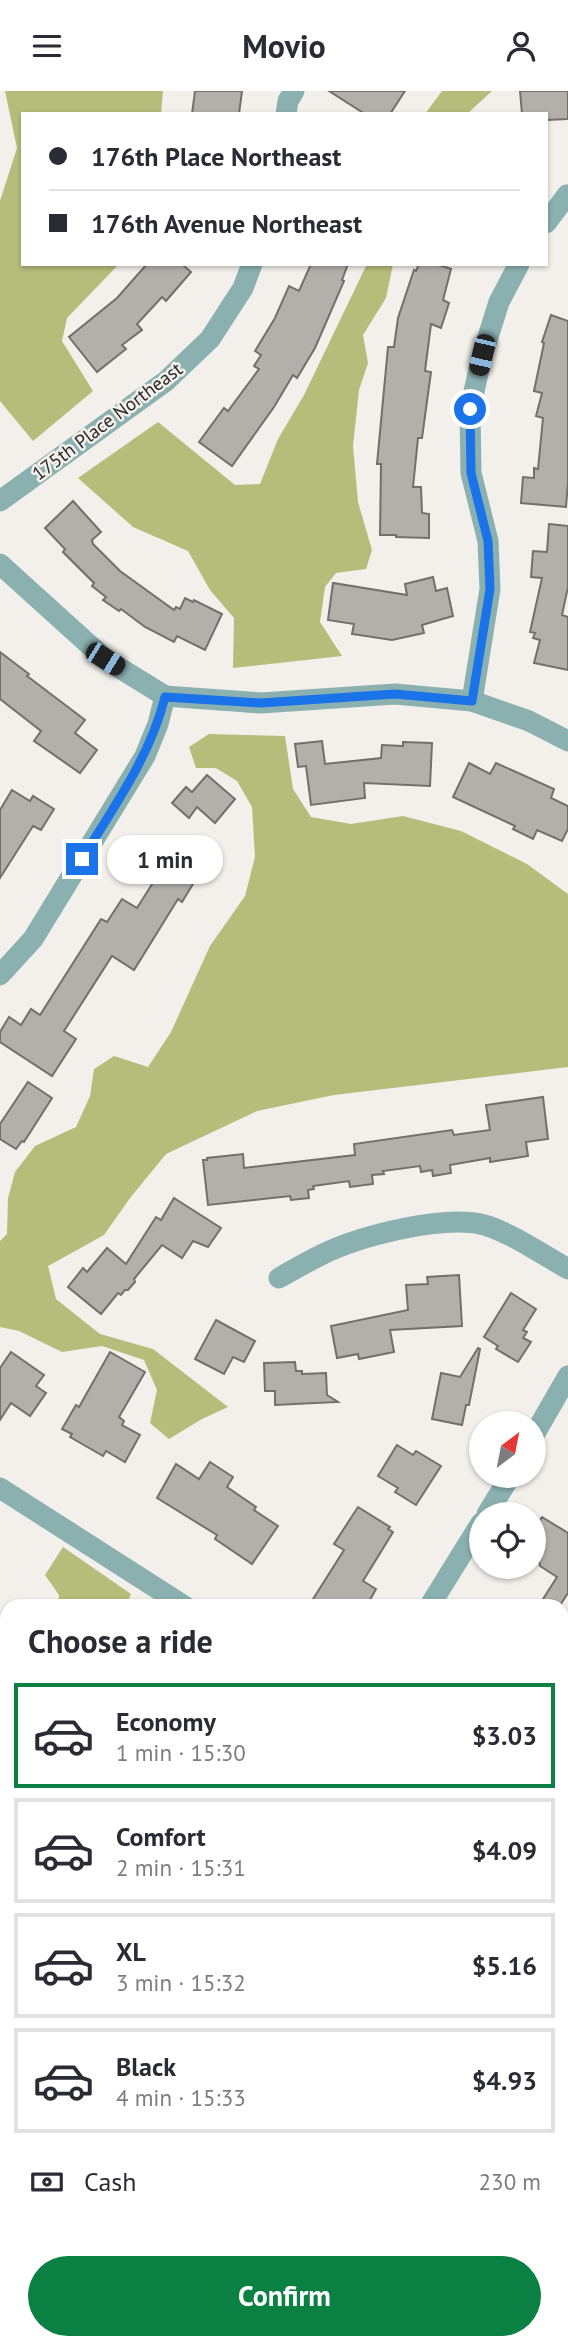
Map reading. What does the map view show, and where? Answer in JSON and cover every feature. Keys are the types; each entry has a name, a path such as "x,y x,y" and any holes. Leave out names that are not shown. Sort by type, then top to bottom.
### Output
{"street":[{"path":"286,112 288,101 294,91"},
{"path":"548,220 567,195"},
{"name":"175th Place Northeast","path":"0,501 166,381 210,339 243,288 251,266"},
{"path":"472,701 490,589 488,541 471,473 470,409 482,355 499,302 518,266"},
{"path":"0,564 105,659 165,697 261,703 395,694 472,701 529,721 568,741"},
{"path":"0,975 33,939 145,756 165,697"},
{"path":"279,1278 334,1249 368,1238 438,1222 486,1226 509,1235 568,1269"},
{"path":"546,1414 568,1375"},
{"path":"0,1488 173,1599"},
{"path":"434,1599 469,1542"}],"green space":[{"path":"5,91 163,91 161,112 21,112 21,266 117,266 67,318 62,341 93,391 33,441 0,401 0,201 17,148"},
{"path":"442,91 492,91 469,112 426,112"},
{"path":"366,266 393,266 386,298 363,335 368,363 359,390 353,446 358,502 372,550 366,569 336,573 325,587 320,622 342,656 233,668 234,618 210,590 188,551 133,527 78,478 158,422 235,485 260,484 278,439 304,395"},
{"path":"209,734 285,736 293,789 311,817 351,824 403,816 461,831 527,864 568,894 568,1067 334,1095 257,1111 166,1154 104,1235 48,1266 56,1299 100,1334 153,1349 228,1407 169,1439 150,1423 157,1390 144,1360 102,1346 62,1352 19,1331 0,1327 0,1241 7,1234 8,1198 15,1172 35,1146 76,1127 90,1096 94,1069 114,1056 148,1067 171,1032 210,946 245,896 255,857 252,807 237,781 216,768 196,768 189,747"},
{"path":"63,1547 131,1594 129,1599 59,1599 59,1595 45,1575"}],"building":[{"path":"195,91 242,91 239,112 192,112"},
{"path":"329,91 405,91 391,112 362,112"},
{"path":"520,91 568,91 568,119 548,120 548,112 522,112"},
{"path":"145,266 184,266 191,272 166,301 162,297 137,324 142,330 122,345 126,349 97,372 69,337 117,298"},
{"path":"310,266 347,266 342,280 344,281 315,348 297,378 293,375 232,466 199,442 224,408 228,411 259,369 254,366 261,355 255,351 275,318 289,286 299,291"},
{"path":"418,266 442,266 451,269 443,300 449,303 441,328 431,324 425,371 431,372 422,438 418,438 413,487 421,487 422,513 429,514 429,538 380,535 381,464 377,464 388,347 394,347 398,318 414,270 416,271"},
{"path":"551,315 568,321 566,507 521,503 523,477 534,478 534,468 538,469 543,418 536,416 542,393 534,391 544,343 542,342"},
{"path":"73,501 101,532 92,540 93,544 120,571 174,610 176,607 180,609 185,598 222,614 205,650 177,636 174,642 103,600 106,597 92,586 94,583 63,552 65,549 45,528"},
{"path":"549,524 568,526 568,587 562,615 568,617 568,670 534,663 540,640 533,638 535,633 530,632 542,578 531,577 533,551 547,552"},
{"path":"433,577 436,591 447,588 453,616 422,625 424,633 392,640 352,634 354,624 328,620 333,583 407,595 405,584"},
{"path":"0,652 85,720 75,733 97,750 80,773 34,741 41,731 0,699"},
{"path":"322,741 325,764 381,758 382,745 403,746 403,742 432,743 430,786 364,783 365,798 311,805 306,766 298,767 295,744"},
{"path":"469,763 490,774 496,763 554,789 551,798 568,806 568,829 562,841 537,830 533,839 513,829 515,826 453,797"},
{"path":"207,775 235,799 215,823 197,807 189,818 172,803 186,787 192,792"},
{"path":"12,790 30,801 33,796 54,809 41,830 33,826 0,878 0,810"},
{"path":"155,837 183,854 179,862 199,874 182,902 178,899 134,970 112,956 64,1031 76,1039 52,1076 0,1042 0,1032 9,1017 21,1025 31,1009 40,1015 101,919 107,922 122,899 137,908 159,873 140,862"},
{"path":"28,1082 52,1098 24,1142 16,1149 0,1139 0,1124"},
{"path":"543,1097 548,1139 526,1142 528,1156 490,1162 490,1158 450,1165 451,1173 433,1176 432,1170 421,1172 420,1166 383,1171 384,1174 372,1175 373,1184 350,1187 349,1181 313,1186 314,1189 308,1190 309,1198 291,1200 290,1196 208,1205 203,1160 207,1158 243,1154 244,1168 355,1155 354,1144 452,1130 454,1135 490,1130 486,1105"},
{"path":"174,1198 221,1228 208,1247 193,1241 182,1258 162,1245 128,1290 121,1295 118,1293 101,1314 68,1287 83,1268 87,1272 107,1248 126,1264 156,1217 161,1220"},
{"path":"459,1275 462,1326 390,1330 394,1352 359,1359 358,1354 337,1358 331,1326 408,1310 406,1285 428,1284 427,1277"},
{"path":"511,1293 536,1309 523,1330 527,1332 523,1338 531,1342 518,1362 496,1349 498,1346 484,1337"},
{"path":"216,1320 255,1341 244,1362 233,1357 224,1374 195,1359"},
{"path":"478,1348 480,1349 469,1405 466,1405 462,1425 432,1419 441,1373 460,1377"},
{"path":"11,1352 44,1375 36,1386 46,1393 30,1416 11,1403 0,1420 0,1368"},
{"path":"110,1352 145,1372 119,1417 124,1421 122,1425 140,1435 125,1462 106,1451 103,1456 70,1437 72,1434 62,1429 76,1405 79,1407"},
{"path":"295,1362 296,1371 302,1371 302,1374 326,1373 327,1395 338,1402 275,1405 275,1391 265,1391 264,1363"},
{"path":"397,1445 413,1455 416,1451 441,1466 416,1505 395,1492 398,1488 378,1476"},
{"path":"210,1462 233,1477 227,1487 278,1526 252,1564 215,1539 217,1535 157,1498 176,1464 199,1479"},
{"path":"358,1507 390,1527 388,1529 393,1532 363,1581 376,1589 370,1599 313,1599 344,1550 334,1544"},
{"path":"546,1519 568,1533 568,1593 564,1599 543,1599 557,1577 546,1570"}],"route":[{"path":"82,859 145,756 165,697 261,703 395,694 472,701 490,589 488,541 471,473 470,409"}]}
